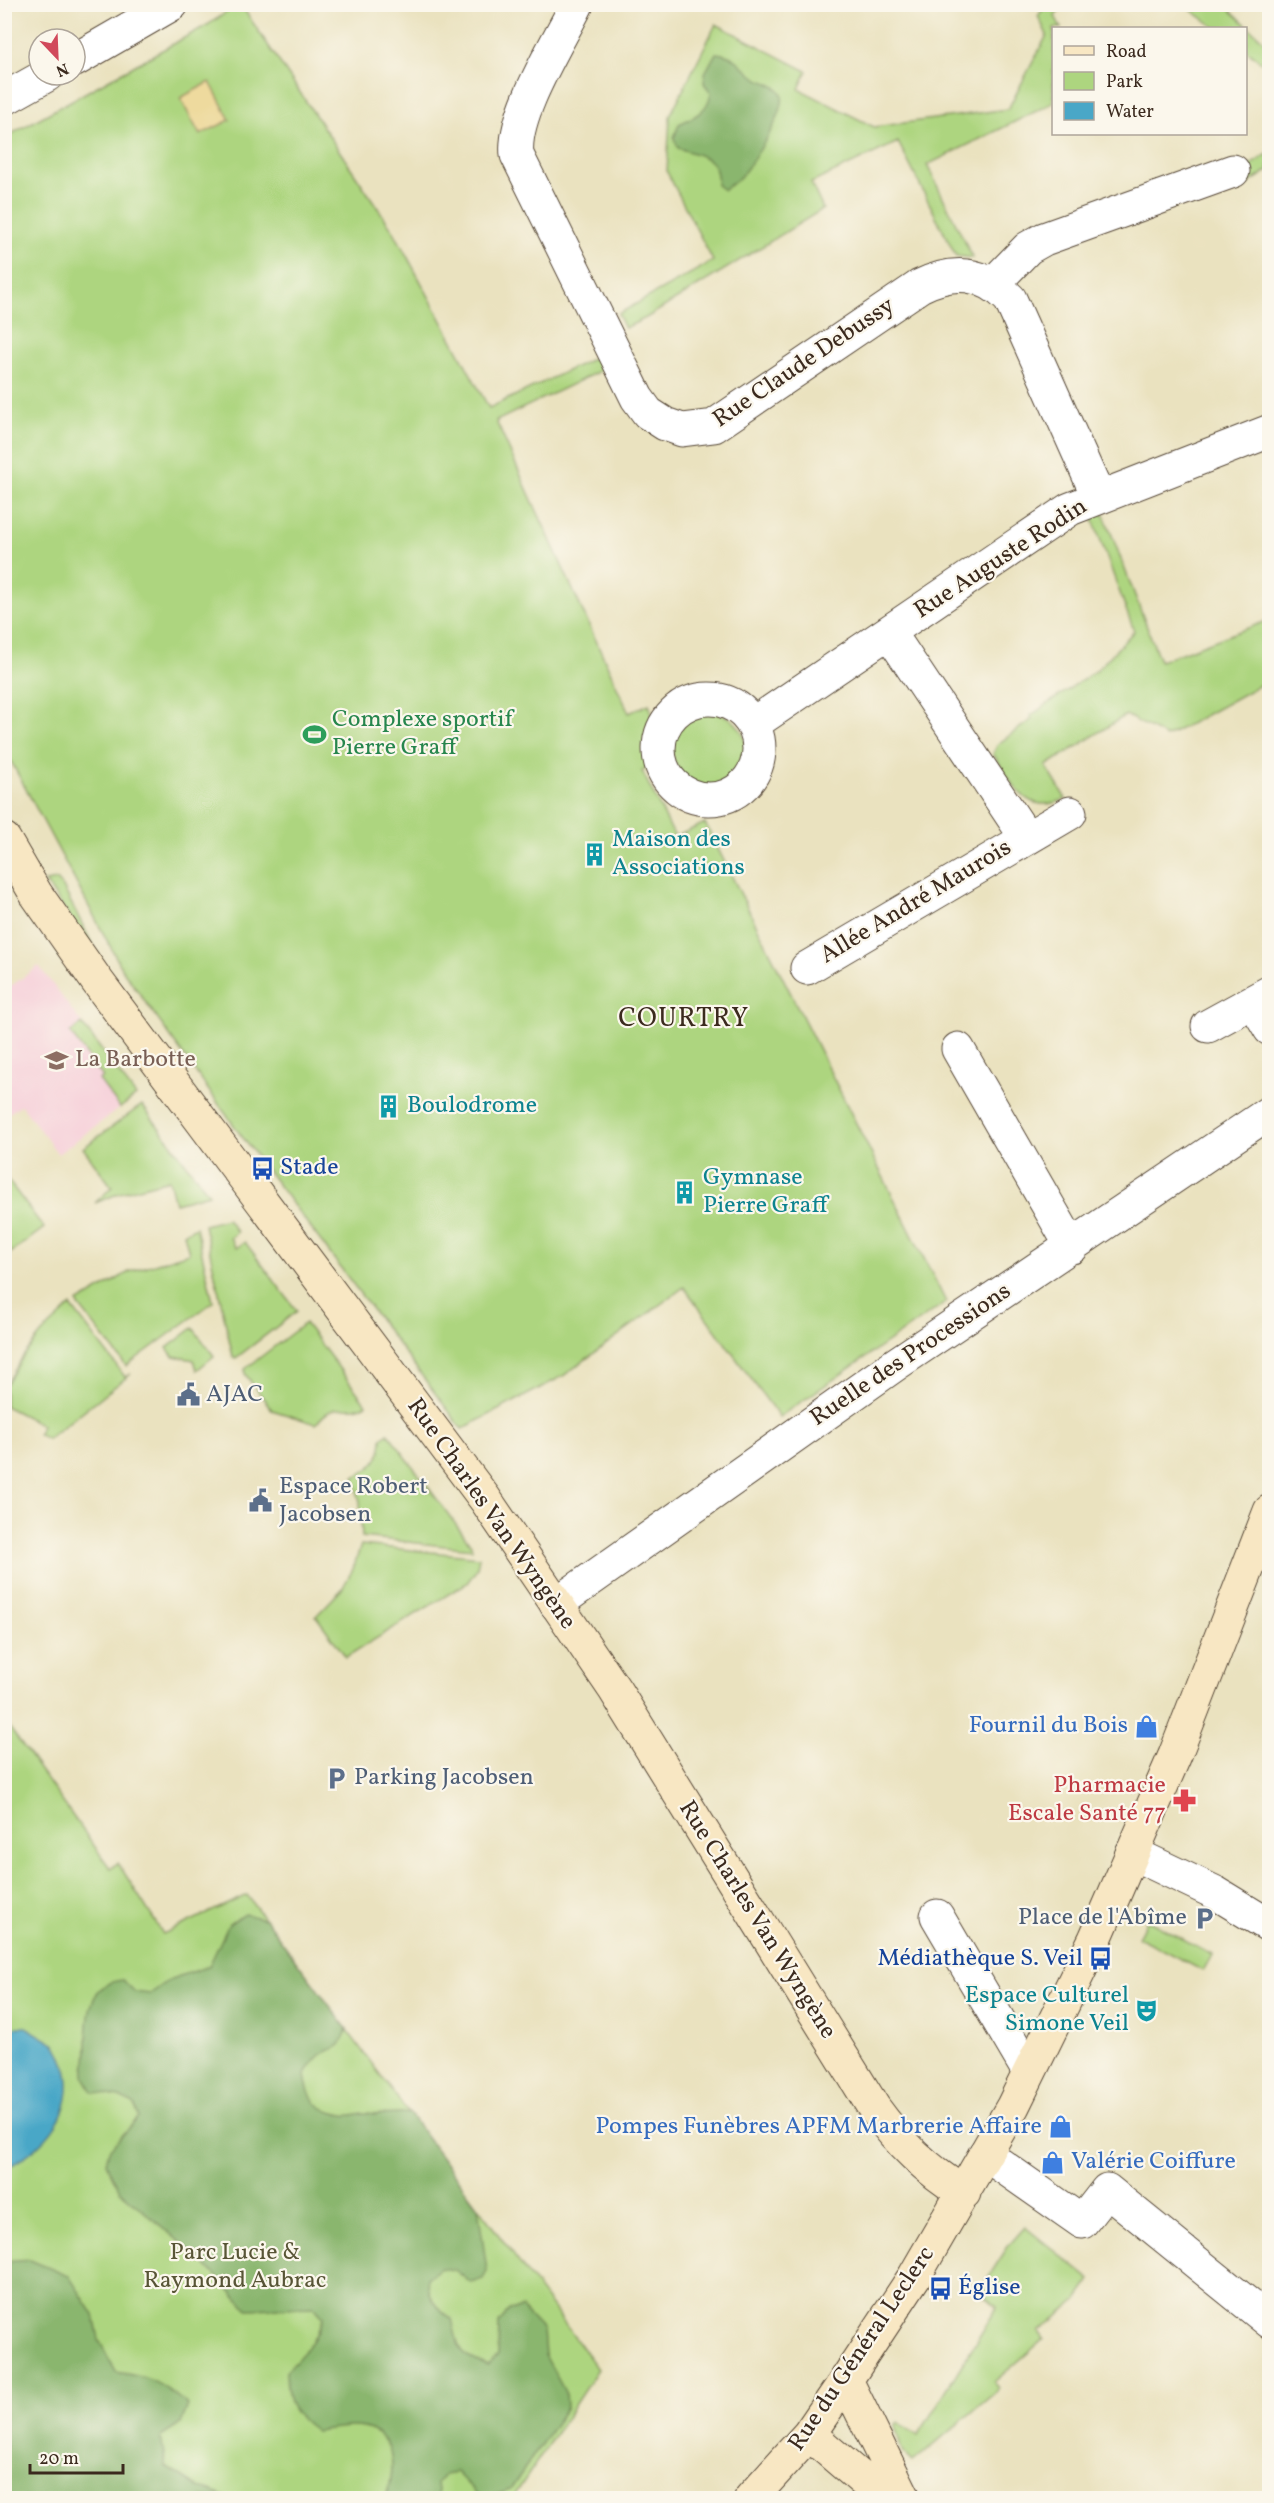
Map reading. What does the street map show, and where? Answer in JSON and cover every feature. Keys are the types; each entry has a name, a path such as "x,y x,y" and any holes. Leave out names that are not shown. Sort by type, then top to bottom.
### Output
{"street":[{"name":"Rue Claude Debussy","path":"577,4 523,114 516,135 517,155 637,399 648,413 665,424 682,430 714,426 933,279 948,276 971,276 994,283"},
{"path":"87,53 169,5"},
{"path":"4,99 27,86"},
{"path":"1098,496 1018,314 1010,299 994,283 1028,248 1044,239 1233,171"},
{"name":"Rue Auguste Rodin","path":"753,724 1046,524 1098,496 1269,431"},
{"name":"Allée André Maurois","path":"889,632 1026,837"},
{"name":"Allée André Maurois","path":"807,968 1070,813"},
{"name":"Rue Charles Van Wyngène","path":"4,839 72,948 485,1499 615,1690 874,2108 897,2140 948,2183 964,2193"},
{"path":"1208,1026 1264,1008"},
{"path":"958,1049 1072,1247"},
{"name":"Ruelle des Processions","path":"556,1604 792,1436 1269,1112"},
{"name":"Rue du Général Leclerc","path":"751,2499 809,2434 914,2277 964,2193 1029,2072 1095,1939 1175,1755 1269,1511"},
{"path":"1132,1853 1216,1893 1269,1926"},
{"path":"937,1916 1029,2072"},
{"path":"985,2154 1083,2222 1107,2190 1269,2322"},
{"path":"846,2380 904,2499"},
{"path":"809,2434 884,2499"}],"shaded area":[{"name":"La Barbotte","path":"39,966 136,1096 58,1154 21,1105 5,1116 4,991"}],"green space":[{"name":"Complexe sportif Pierre Graff","path":"237,5 241,5 394,232 489,408 598,356 604,369 496,421 629,713 649,704 652,718 651,766 642,771 675,837 705,823 946,1302 779,1417 684,1287 563,1376 462,1429 240,1134 124,972 5,750 4,138 209,24"},
{"path":"1046,5 1063,5 1055,16 1060,27 1052,27 1052,103 927,165 973,258 956,256 898,142 811,183 823,209 646,318 625,328 618,314 713,261 667,172 670,116 716,24 807,71 799,89 874,127 1008,109 1047,35 1038,16"},
{"path":"1184,5 1225,5 1269,46 1269,68 1247,51 1247,27 1215,27"},
{"path":"716,53 733,58 754,76 776,87 781,93 782,101 775,124 768,137 739,178 724,190 717,185 717,175 712,163 701,156 678,148 674,138 679,124 695,116 707,104 711,93 704,83 705,73"},
{"path":"1269,153 1269,170 1246,185 1241,171"},
{"path":"1103,512 1160,661 1269,620 1269,637 1262,641 1269,655 1269,680 1166,737 1126,715 1046,766 1066,799 1040,804 1030,801 1014,786 993,754 998,744 1032,719 1030,716 1097,670 1134,631 1092,517"},
{"path":"709,712 723,715 735,723 743,735 746,749 743,763 735,775 723,783 709,786 695,783 683,775 675,763 672,749 675,735 683,723 695,715"},
{"path":"57,880 63,887 101,961 45,882"},
{"path":"82,1024 136,1096 120,1108 99,1080 103,1077 70,1033"},
{"path":"142,1105 209,1194 175,1203 169,1180 120,1193 95,1203 112,1187 83,1148"},
{"path":"4,1175 44,1228 5,1257 4,1257"},
{"path":"227,1219 237,1232 230,1238 236,1248 245,1242 297,1311 236,1358 233,1357 204,1225"},
{"path":"196,1227 213,1302 126,1366 77,1303 129,1272 189,1253 184,1233"},
{"path":"71,1306 125,1377 131,1374 47,1439 38,1434 42,1425 5,1406 5,1386 24,1355 42,1333"},
{"path":"305,1323 366,1404 330,1411 316,1424 272,1410 245,1374 245,1369"},
{"path":"193,1328 214,1356 197,1370 194,1360 173,1356 167,1348"},
{"path":"388,1433 472,1549 362,1537 360,1502 354,1477 375,1462 380,1452 382,1438"},
{"path":"361,1545 479,1557 477,1569 467,1583 346,1657 316,1616 342,1589 353,1569"},
{"name":"Parc Lucie & Raymond Aubrac","path":"4,1720 110,1868 118,1863 163,1934 247,1895 598,2369 513,2498 5,2498"},
{"path":"244,1914 265,1919 347,2029 339,2046 320,2055 305,2075 312,2097 321,2107 346,2115 409,2113 478,2207 487,2271 483,2279 471,2283 455,2270 441,2268 427,2278 434,2302 452,2319 461,2349 470,2358 487,2365 498,2356 499,2323 509,2310 522,2308 543,2330 545,2355 565,2392 566,2408 510,2490 486,2498 476,2493 456,2472 444,2474 437,2483 439,2498 385,2498 392,2471 392,2461 387,2444 381,2437 373,2431 360,2427 316,2431 300,2419 289,2399 286,2371 313,2340 323,2317 314,2307 248,2309 201,2260 120,2191 106,2163 109,2150 139,2117 134,2104 119,2097 93,2092 84,2077 89,2017 92,2003 98,1992 108,1984 123,1980 135,1992 150,1994 171,1979 209,1966 229,1924"},
{"path":"1147,1920 1212,1955 1203,1971 1138,1937"},
{"path":"1025,2227 1091,2280 1077,2300 1039,2332 1044,2339 994,2382 998,2390 913,2462 902,2451 895,2426 898,2422 918,2436 998,2306 978,2293 1009,2245"},
{"path":"30,2260 69,2276 94,2315 99,2340 116,2372 155,2382 188,2405 181,2424 161,2437 166,2467 194,2485 228,2498 5,2498 5,2262"}],"sand":[{"path":"210,82 230,120 200,135 180,98"}],"water":[{"path":"26,2027 56,2045 65,2065 68,2084 66,2102 60,2118 50,2133 22,2158 5,2169 5,2030"}],"place":[{"name":"Complexe sportif Pierre Graff","path":"314,734"},
{"name":"Maison des Associations","path":"594,854"},
{"name":"La Barbotte","path":"57,1060"},
{"name":"Boulodrome","path":"389,1106"},
{"name":"Stade","path":"262,1168"},
{"name":"Gymnase Pierre Graff","path":"685,1192"},
{"name":"AJAC","path":"188,1395"},
{"name":"Espace Robert Jacobsen","path":"261,1501"},
{"name":"Fournil du Bois","path":"1146,1726"},
{"name":"Parking Jacobsen","path":"336,1778"},
{"name":"Pharmacie Escale Santé 77","path":"1184,1800"},
{"name":"Place de l'Abîme","path":"1205,1918"},
{"name":"Médiathèque S. Veil","path":"1101,1959"},
{"name":"Espace Culturel Simone Veil","path":"1147,2010"},
{"name":"Pompes Funèbres APFM Marbrerie Affaire","path":"1060,2127"},
{"name":"Valérie Coiffure","path":"1053,2162"},
{"name":"Église","path":"940,2288"}],"district":[{"name":"COURTRY","path":"684,1019"}]}
